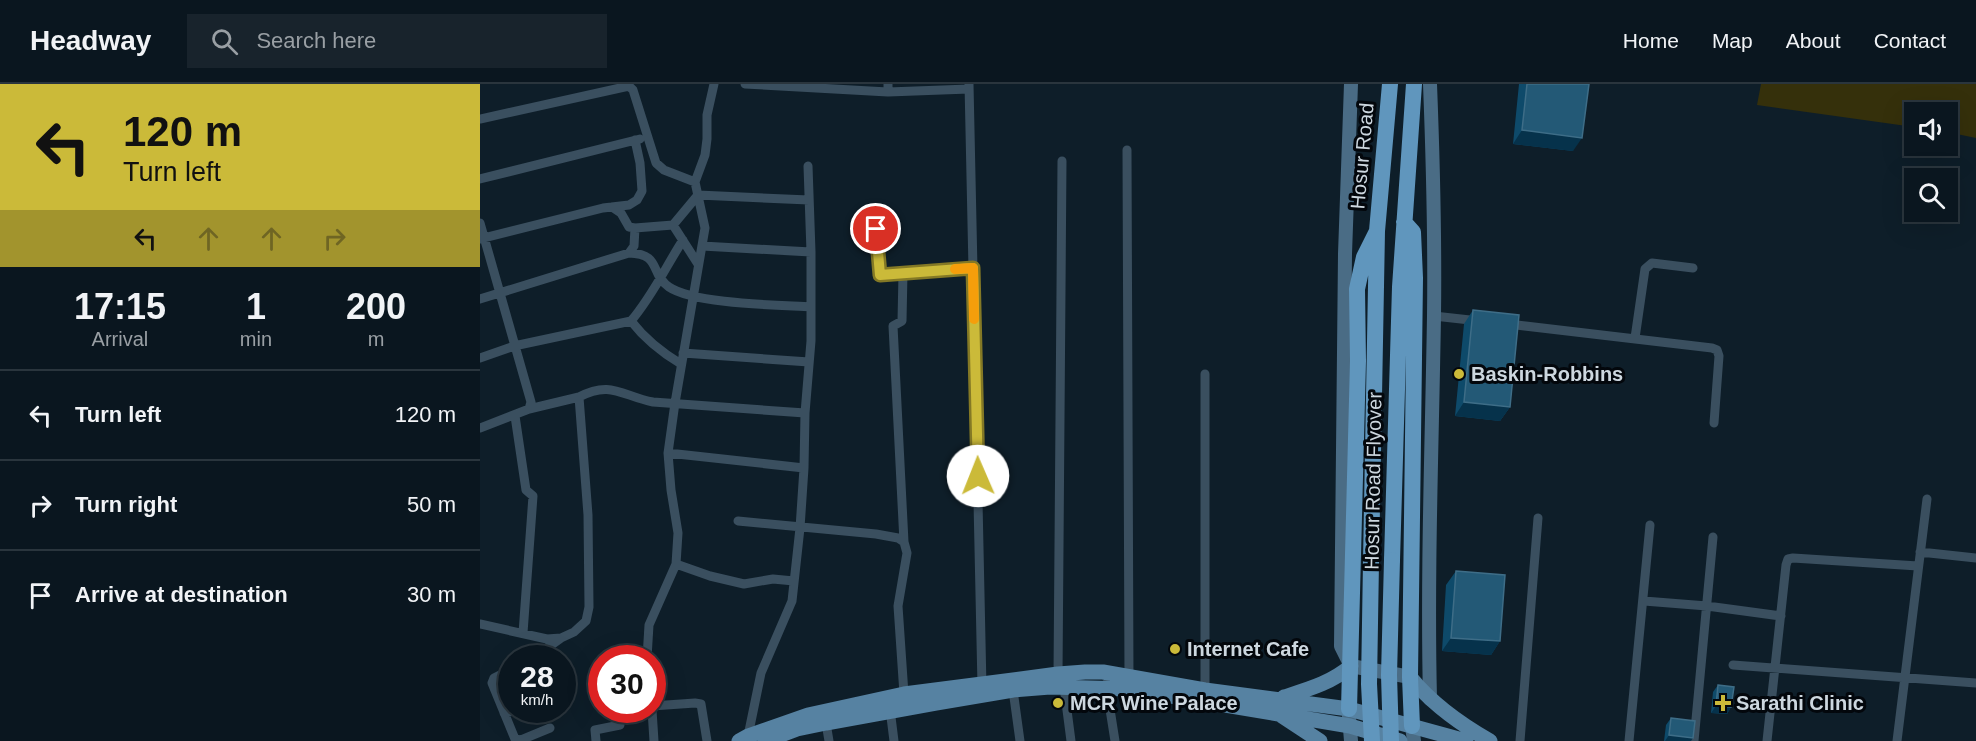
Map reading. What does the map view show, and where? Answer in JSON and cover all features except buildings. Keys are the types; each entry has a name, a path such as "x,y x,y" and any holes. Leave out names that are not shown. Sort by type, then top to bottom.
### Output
{"highway":[{"name":"Hosur Road","path":"1377,231 1390,84"},
{"path":"1413,734 1410,677 1420,609 1415,278 1413,232 1404,222 1414,84"},
{"name":"Hosur Road Flyover","path":"1391,741 1389,675 1396,377 1404,222"},
{"path":"1350,725 1358,361 1357,289 1364,257 1377,231"},
{"name":"Hosur Road Flyover","path":"1372,741 1369,684 1377,231"}],"main road":[{"path":"1129,683 1205,703 1277,705 1341,675 1351,666"},
{"path":"1410,677 1430,699 1490,741"},
{"path":"743,739 808,715 889,705 982,689 1013,690 1061,680"},
{"path":"770,740 797,729 889,705 904,694 982,689 1061,680 1106,680 1205,690 1277,705 1400,741"},
{"path":"1277,705 1320,741"},
{"path":"1350,725 1466,741"}],"street":[{"path":"648,645 649,625 676,564 678,533 668,453 705,228 695,182 705,155 707,115 714,84"},
{"path":"745,84 888,88 969,86 982,689"},
{"path":"1351,84 1345,254 1341,646 1351,666 1410,677"},
{"path":"1430,84 1434,187 1434,316 1420,609 1430,699"},
{"path":"480,119 629,86 633,90 656,163 660,167 695,182"},
{"path":"480,179 648,137"},
{"path":"482,238 603,208 629,205 637,200 642,191 636,140"},
{"path":"1126,150 1129,683"},
{"path":"1062,161 1061,680 1071,741"},
{"path":"743,739 761,673 792,602 800,528 809,362 812,252 808,165"},
{"path":"698,195 809,200"},
{"path":"612,207 621,213 629,227 673,225 698,195"},
{"path":"480,223 482,238 531,402 529,410"},
{"path":"673,225 698,264"},
{"path":"629,253 634,246 634,228"},
{"path":"876,229 880,275 973,268"},
{"path":"480,358 514,346 631,321 662,280 670,260 683,240"},
{"path":"702,246 812,252"},
{"path":"480,300 629,253 641,254 652,260 662,280 669,287 693,295 716,300 811,307"},
{"path":"1635,338 1647,265 1652,263 1693,268"},
{"path":"903,273 902,321 894,326 904,542 908,553 898,606 904,694"},
{"path":"1434,316 1489,322"},
{"path":"631,321 650,343 681,364"},
{"path":"1500,323 1717,350 1719,356 1714,423"},
{"path":"683,353 809,362"},
{"path":"1205,374 1205,690"},
{"path":"480,428 598,389 613,389 640,400 805,413"},
{"path":"551,645 574,632 586,621 589,608 588,515 579,397"},
{"path":"515,416 526,490 533,496 523,633"},
{"path":"668,453 804,468"},
{"path":"1897,741 1927,499"},
{"path":"1520,741 1538,518"},
{"path":"738,521 876,534 898,538 904,542"},
{"path":"1629,741 1650,525"},
{"path":"1694,741 1713,537"},
{"path":"1920,552 1976,558"},
{"path":"1767,741 1788,559 1918,566"},
{"path":"676,564 710,576 744,584 773,579 794,580"},
{"path":"1644,600 1781,616"},
{"path":"480,624 547,639 561,638"},
{"path":"1733,665 1976,683"},
{"path":"498,676 492,683 498,698"},
{"path":"1106,680 1115,741"},
{"path":"1013,690 1020,741"},
{"path":"666,706 701,704 707,741"},
{"path":"889,705 894,741"},
{"path":"508,723 515,739 518,740 550,728"},
{"path":"653,723 654,741"},
{"path":"825,723 829,741"},
{"path":"596,741 595,730 620,725"}],"shaded area":[{"path":"1761,84 1976,84 1976,138 1958,134 1958,102 1904,102 1904,126 1757,105"}],"slow traffic":[{"path":"955,269 973,268 974,319"}],"place":[{"name":"Baskin-Robbins","path":"1459,374"},
{"name":"Internet Cafe","path":"1175,649"},
{"name":"MCR Wine Palace","path":"1058,703"},
{"name":"Sarathi Clinic","path":"1723,703"}],"route":[{"path":"876,229 880,275 973,268 978,476"}]}
